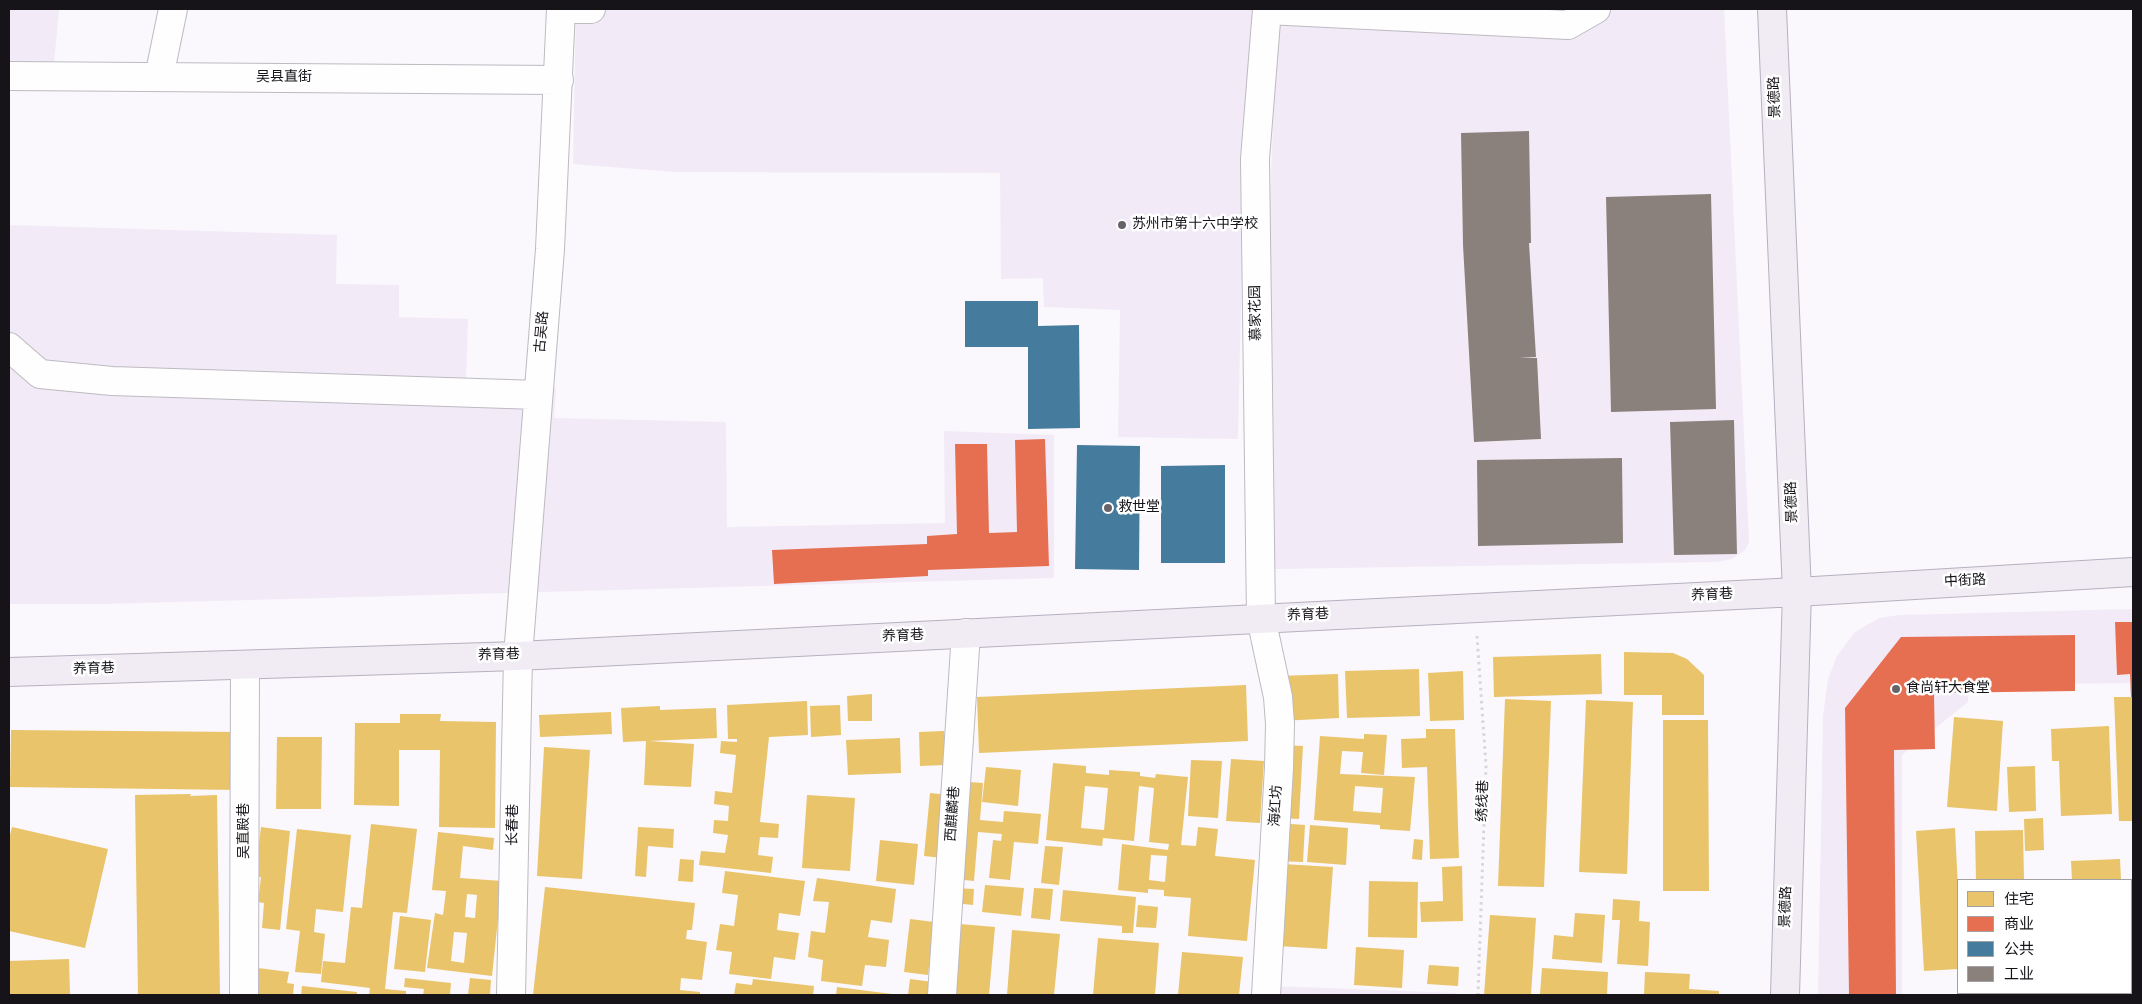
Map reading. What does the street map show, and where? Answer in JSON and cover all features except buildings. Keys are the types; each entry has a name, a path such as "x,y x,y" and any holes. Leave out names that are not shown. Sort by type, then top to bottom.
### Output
{"main road":[{"name":"景德路","path":"1772,9 1797,592 1785,995"},
{"name":"中街路","path":"1797,592 2133,572"},
{"name":"养育巷","path":"9,672 518,656 1797,592"}],"street":[{"path":"159,77 173,9"},
{"path":"561,9 591,9"},
{"name":"古吴路","path":"518,656 550,249 561,9"},
{"path":"1267,10 1568,25 1596,9"},
{"name":"慕家花园","path":"1261,618 1255,159 1267,10"},
{"name":"吴县直街","path":"9,76 559,80"},
{"path":"9,347 40,374 112,381 538,395"},
{"name":"海红坊","path":"1261,618 1278,698 1280,724 1266,995"},
{"name":"西麒麟巷","path":"942,995 966,634"},
{"name":"长春巷","path":"511,995 518,656"},
{"name":"吴直殿巷","path":"244,995 245,666"}],"path":[{"name":"绣线巷","path":"1475,608 1486,766 1478,995"}],"shaded area":[{"path":"9,9 59,9 54,63 9,63"},
{"name":"苏州市第十六中学校","path":"576,9 1255,9 1244,166 1238,439 1118,437 1120,310 1044,307 1043,278 1001,279 1000,173 675,172 573,164"},
{"path":"1277,9 1724,9 1749,541 1745,550 1732,559 1717,562 1275,569 1267,286"},
{"path":"9,225 337,235 336,284 399,285 399,317 468,319 466,384 556,388 554,418 726,422 727,527 945,523 944,431 1054,435 1054,578 103,604 9,604"},
{"path":"2133,609 2133,683 1968,685 1968,702 1902,755 1902,995 1818,995 1823,716 1828,679 1837,656 1855,632 1879,618 1899,615"},
{"path":"1272,986 1457,993 1457,995 1272,995"}],"place":[{"name":"苏州市第十六中学校","path":"1122,225"},
{"name":"救世堂","path":"1108,508"},
{"name":"食尚轩大食堂","path":"1896,689"}]}
